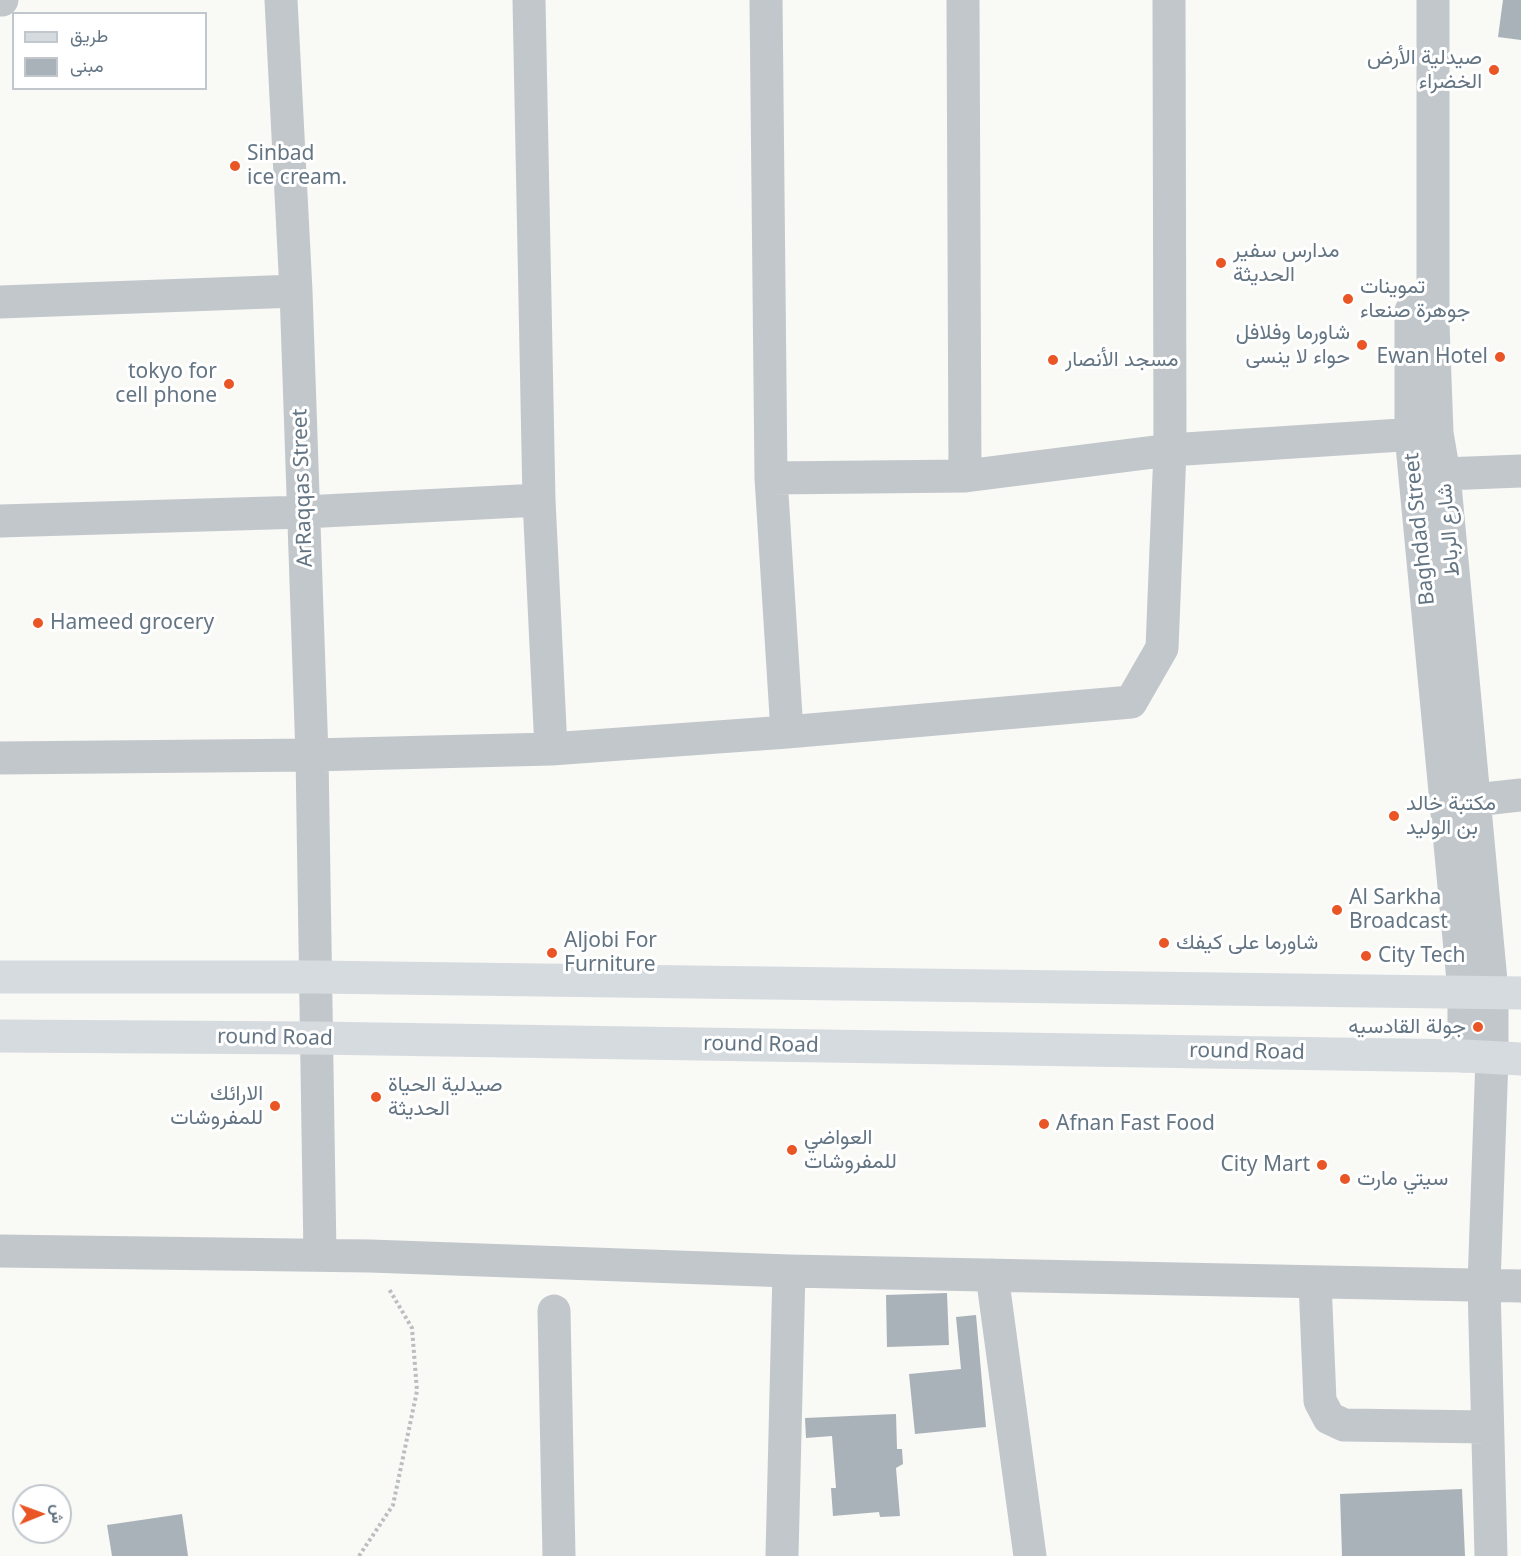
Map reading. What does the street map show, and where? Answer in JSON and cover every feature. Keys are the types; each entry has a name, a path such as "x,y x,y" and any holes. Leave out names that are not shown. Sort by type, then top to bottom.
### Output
{"main road":[{"path":"0,977 315,976 1492,992"},
{"name":"round Road","path":"0,1036 315,1038 1492,1057"}],"street":[{"name":"ArRaqqas Street","path":"281,0 296,291 312,755 320,1255"},
{"path":"529,0 539,500 551,749"},
{"path":"766,0 771,478 787,732"},
{"path":"963,0 965,476"},
{"path":"0,758 312,755 551,749 787,732 1131,702 1162,648 1170,450 1169,0"},
{"name":"Baghdad Street","path":"1411,0 1424,434 1492,992 1484,1285 1491,1556"},
{"name":"شارع الرباط","path":"1433,0 1433,324 1424,434 1444,474 1492,992"},
{"path":"0,302 296,291"},
{"path":"771,478 965,476 1170,450 1424,434"},
{"path":"1444,474 1521,471"},
{"path":"0,521 304,512 539,500"},
{"path":"1475,800 1521,795"},
{"path":"0,1251 370,1256 789,1271 1521,1286"},
{"path":"782,1556 789,1271"},
{"path":"992,1275 1030,1556"},
{"path":"1315,1282 1320,1401 1329,1418 1344,1425 1487,1427"},
{"path":"555,1311 559,1556"}],"path":[{"path":"359,1556 393,1505 417,1391 412,1328 370,1256"}],"building":[{"path":"1503,0 1521,0 1521,40 1498,37"},
{"path":"947,1293 949,1345 887,1347 886,1295"},
{"path":"976,1315 986,1427 915,1434 909,1374 961,1369 956,1317"},
{"path":"896,1414 897,1449 902,1449 903,1464 896,1468 900,1516 880,1517 879,1512 833,1516 831,1488 836,1488 832,1436 806,1438 805,1418"},
{"path":"1462,1489 1465,1556 1342,1556 1340,1494"},
{"path":"182,1514 188,1556 112,1556 107,1525"}],"place":[{"name":"صيدلية الأرض الخضراء","path":"1494,70"},
{"name":"Sinbad ice cream.","path":"235,166"},
{"name":"مدارس سفير الحديثة","path":"1221,263"},
{"name":"تموينات جوهرة صنعاء","path":"1348,299"},
{"name":"شاورما وفلافل حواء لا ينسى","path":"1362,345"},
{"name":"Ewan Hotel","path":"1500,357"},
{"name":"مسجد الأنصار","path":"1053,360"},
{"name":"tokyo for cell phone","path":"229,384"},
{"name":"Hameed grocery","path":"38,623"},
{"name":"مكتبة خالد بن الوليد","path":"1394,816"},
{"name":"Al Sarkha Broadcast","path":"1337,910"},
{"name":"شاورما على كيفك","path":"1164,943"},
{"name":"Aljobi For Furniture","path":"552,953"},
{"name":"City Tech","path":"1366,956"},
{"name":"جولة القادسيه","path":"1478,1027"},
{"name":"صيدلية الحياة الحديثة","path":"376,1097"},
{"name":"الارائك للمفروشات","path":"275,1106"},
{"name":"Afnan Fast Food","path":"1044,1124"},
{"name":"العواضي للمفروشات","path":"792,1150"},
{"name":"City Mart","path":"1322,1165"},
{"name":"سيتي مارت","path":"1345,1179"}]}
